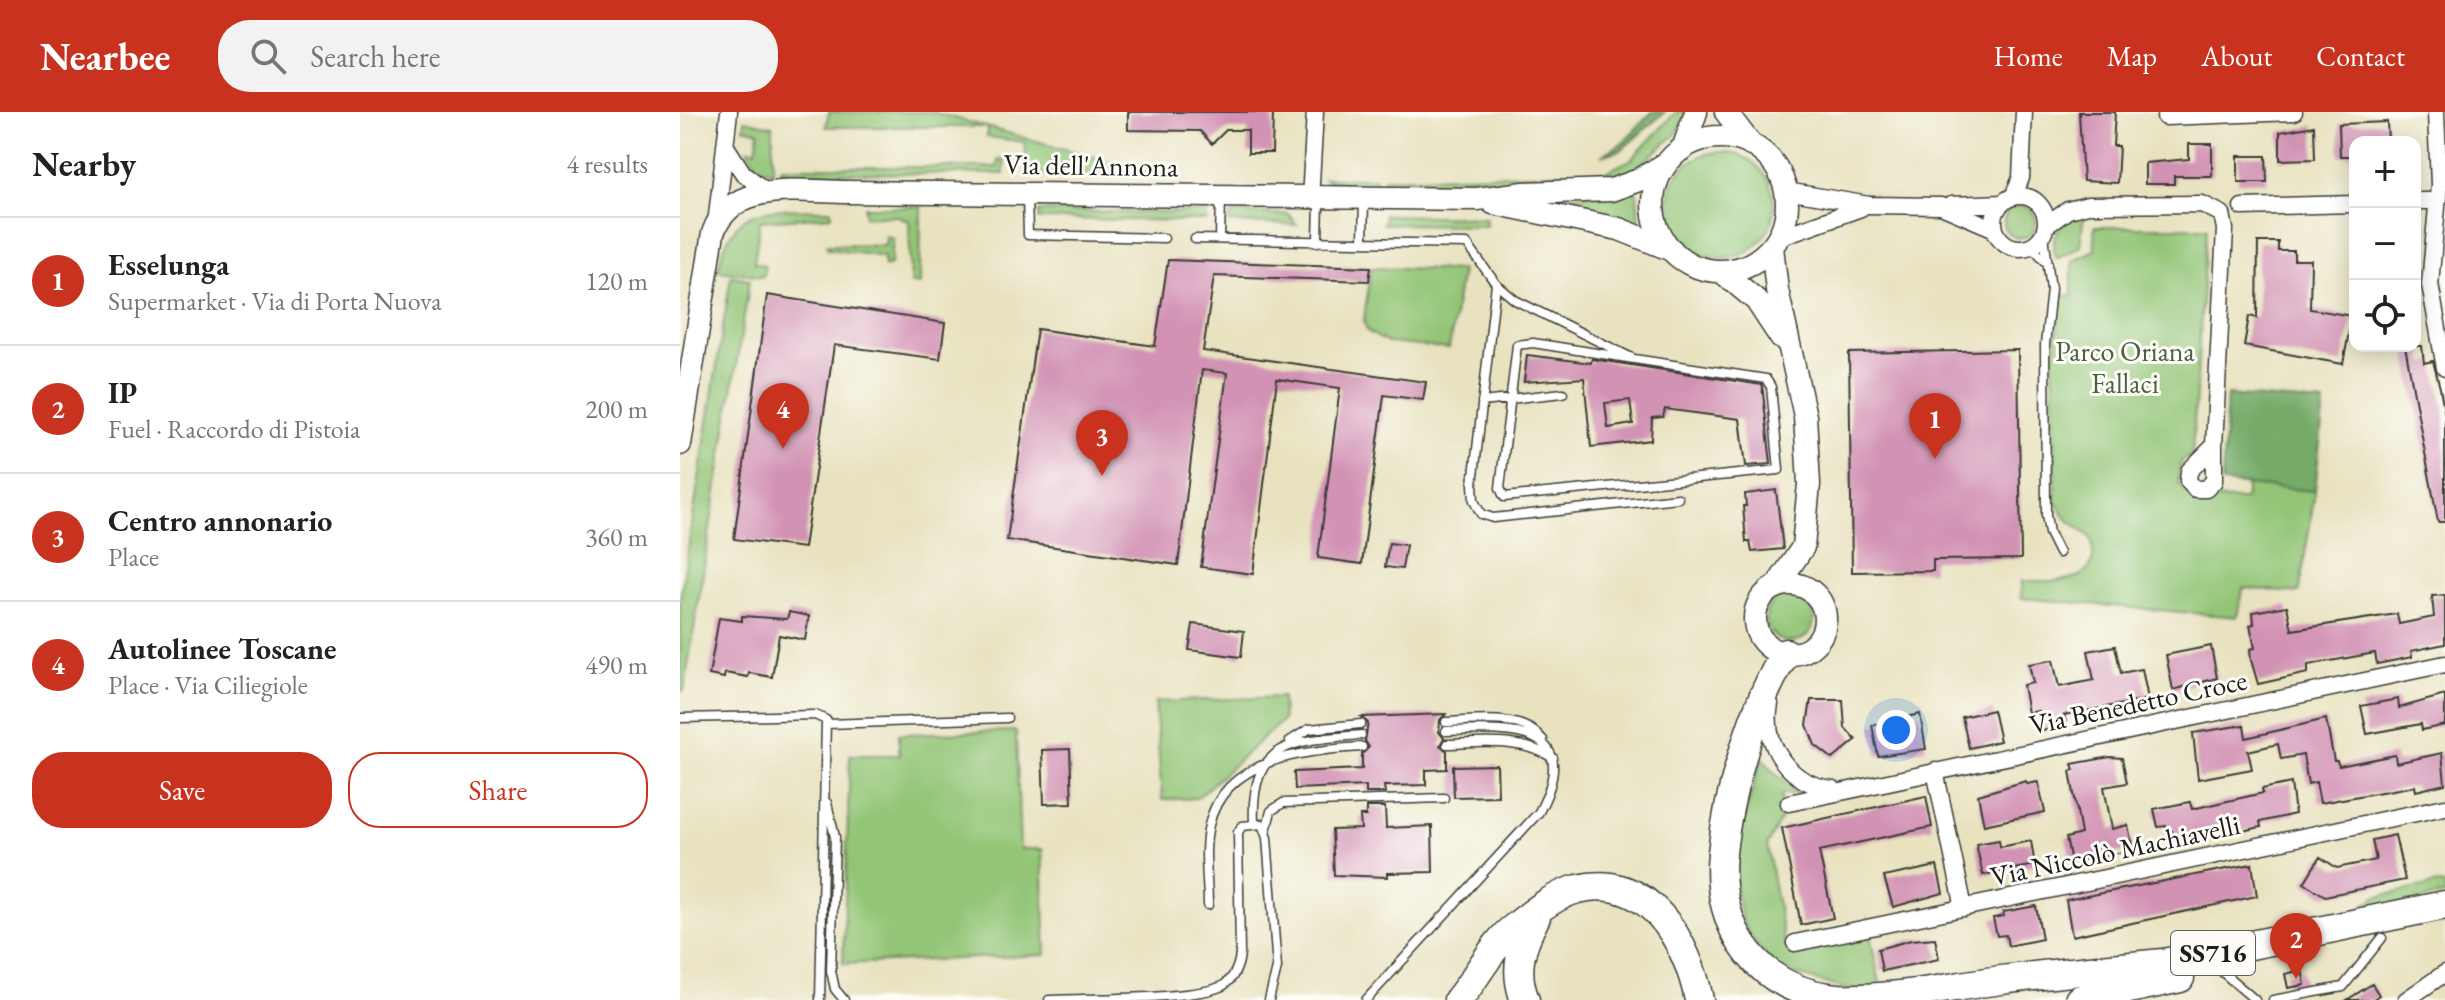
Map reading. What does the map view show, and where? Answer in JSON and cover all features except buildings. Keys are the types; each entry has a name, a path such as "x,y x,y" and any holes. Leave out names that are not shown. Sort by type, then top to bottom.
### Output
{"highway":[{"path":"1790,653 1771,677 1757,712 1726,827 1721,865 1721,888 1730,925 1756,965 1777,980 1814,995 1857,998 2054,973 2163,963"},
{"path":"1458,1000 1512,928 1568,892 1587,887 1608,887 1634,894 1655,908 1672,928 1688,961 1699,1000"},
{"name":"SS716","path":"1980,1000 2445,905"},
{"path":"1525,1000 1520,979 1520,953 1539,910"},
{"name":"SS716","path":"2079,1000 2445,925"}],"street":[{"path":"680,444 716,224 729,112"},
{"path":"1314,200 1315,112"},
{"path":"1672,250 1661,235 1653,207 1656,184 1675,156 1696,112"},
{"path":"1726,112 1751,145 1776,166 1786,191 1787,212 1776,242 1789,351 1799,385 1807,435 1809,484 1803,547 1815,595 1823,609 1823,630 1812,645 1790,653 1768,645 1756,625 1759,602 1776,587 1803,547"},
{"path":"2024,112 2022,201 2041,236"},
{"path":"2165,117 2294,112"},
{"path":"2436,112 2438,201 2430,284 2445,368"},
{"name":"Via dell'Annona","path":"716,224 727,209 740,199 768,193 1364,200 1477,199 1524,193 1611,190 1639,180 1675,156 1717,137 1751,145"},
{"path":"725,145 743,173 768,193"},
{"path":"1786,191 1869,205 1941,206 2022,201 2068,210 2088,205 2213,206 2222,214 2225,229 2214,446"},
{"name":"Via dell'Annona","path":"1477,199 1619,229 1672,250 1694,266 1721,271"},
{"path":"1995,229 1995,215 2022,201"},
{"path":"2421,201 2438,201"},
{"path":"2242,207 2349,204"},
{"path":"1721,271 1749,265 1776,242 1869,205"},
{"path":"1941,206 1995,229 2008,246 2041,236 2068,210"},
{"path":"1721,271 1756,300 1789,351"},
{"path":"1776,587 1794,584 1815,595"},
{"name":"Via Benedetto Croce","path":"1790,653 1774,691 1768,716 1769,734 1783,763 1798,778 1815,786 1843,790"},
{"name":"Via Benedetto Croce","path":"1789,803 2445,664"},
{"path":"1935,771 1964,908"},
{"name":"Via Niccolò Machiavelli","path":"1795,943 2445,807"},
{"path":"2406,1000 2445,973"}],"lane":[{"path":"1027,194 1028,235 1164,238"},
{"path":"1220,239 1221,197"},
{"path":"1314,200 1318,242"},
{"path":"1363,239 1364,200"},
{"path":"2041,236 2049,265"},
{"path":"2041,236 2049,265 2051,303 2045,345 2046,515 2049,533 2059,553"},
{"path":"1195,239 1318,242 1363,239 1462,243 1473,251 1496,284 1520,303 1634,359"},
{"path":"1496,284 1473,490 1476,507 1484,516 1678,498"},
{"path":"1520,343 1634,359 1768,381 1779,470 1507,498 1501,495 1514,352 1520,343"},
{"path":"1482,402 1563,393"},
{"path":"680,718 815,715 825,718 820,1000"},
{"path":"826,724 1007,718"},
{"path":"1254,822 1257,780 1274,752 1309,729 1361,724"},
{"path":"1366,1000 1539,812 1552,787 1554,759 1549,747 1541,741 1508,729 1446,727"},
{"path":"1274,752 1294,742 1361,735"},
{"path":"1447,744 1505,743 1530,747 1554,759"},
{"path":"1208,905 1207,839 1211,817 1229,788 1265,763 1314,749 1362,747"},
{"path":"825,795 834,829 831,971 835,989 844,1000"},
{"path":"1269,1000 1277,968 1266,832 1271,811 1283,803 1444,798"},
{"path":"1049,1000 1205,992 1229,981 1240,953 1238,832 1242,826 1254,822 1262,824 1266,832"},
{"path":"2273,1000 2343,987 2382,938"},
{"path":"2220,970 2255,1000"}],"green space":[{"path":"829,112 933,112 987,127 826,127"},
{"path":"1652,112 1665,112 1621,150 1601,156 1622,143"},
{"path":"1676,112 1688,112 1676,134 1627,177 1546,186 1384,191 1384,178 1605,172 1631,160"},
{"path":"745,120 773,126 773,171 757,164 752,157 748,149 756,150 759,131 744,128"},
{"path":"987,127 1158,175 1029,174 1024,142 987,137"},
{"path":"1721,152 1741,156 1759,167 1770,185 1774,205 1770,225 1759,243 1741,254 1721,258 1701,254 1683,243 1672,225 1668,205 1672,185 1683,167 1701,156"},
{"path":"998,159 1004,159 1004,174 781,173 781,167 997,167"},
{"path":"1324,178 1376,178 1376,191 1333,188"},
{"path":"1633,190 1637,193 1639,227 1521,200"},
{"path":"2020,206 2031,211 2036,222 2031,233 2020,238 2009,233 2004,222 2009,211"},
{"path":"865,207 921,207 920,284 911,283 909,221 898,216 865,216"},
{"path":"773,210 831,210 832,216 760,221 754,263 765,265 763,276 718,270 724,247 733,230 744,219"},
{"path":"1039,211 1207,213 1207,221 1039,219"},
{"path":"1232,214 1288,214 1297,225 1229,223"},
{"path":"2084,214 2080,246 2056,258 2054,242 2059,229 2069,220"},
{"path":"1384,215 1486,217 1486,225 1383,224"},
{"name":"Parco Oriana Fallaci","path":"2094,227 2207,227 2192,454 2181,462 2178,481 2189,494 2217,500 2245,500 2247,484 2315,491 2299,593 2243,588 2237,617 2021,598 2022,581 2074,578 2091,565 2093,553 2090,537 2065,517 2056,502 2053,362 2062,296 2072,295 2072,260 2095,250"},
{"path":"886,235 893,238 891,264 884,266 884,256 827,248 827,244 885,245"},
{"path":"1371,267 1461,270 1449,349 1388,343 1367,331 1364,320"},
{"path":"731,276 750,279 684,691 680,691 680,599"},
{"path":"2227,395 2324,403 2315,491 2222,483"},
{"path":"1790,594 1807,601 1814,618 1807,635 1790,642 1773,635 1766,618 1773,601"},
{"path":"1282,697 1283,720 1197,798 1162,800 1155,702"},
{"path":"1016,731 1020,849 1042,849 1046,955 843,964 850,755 899,755 899,734"},
{"path":"1762,757 1778,776 1802,794 1782,794 1780,821 1767,845 1785,947 1870,935 1881,989 1851,991 1774,968 1747,929 1737,896 1737,856"},
{"path":"2445,885 2445,895 2351,915 2375,897"}],"place":[{"name":"Autolinee Toscane","path":"783,449"},
{"name":"Esselunga","path":"1935,459"},
{"name":"Centro annonario","path":"1102,476"},
{"name":"IP","path":"2296,979"}]}
